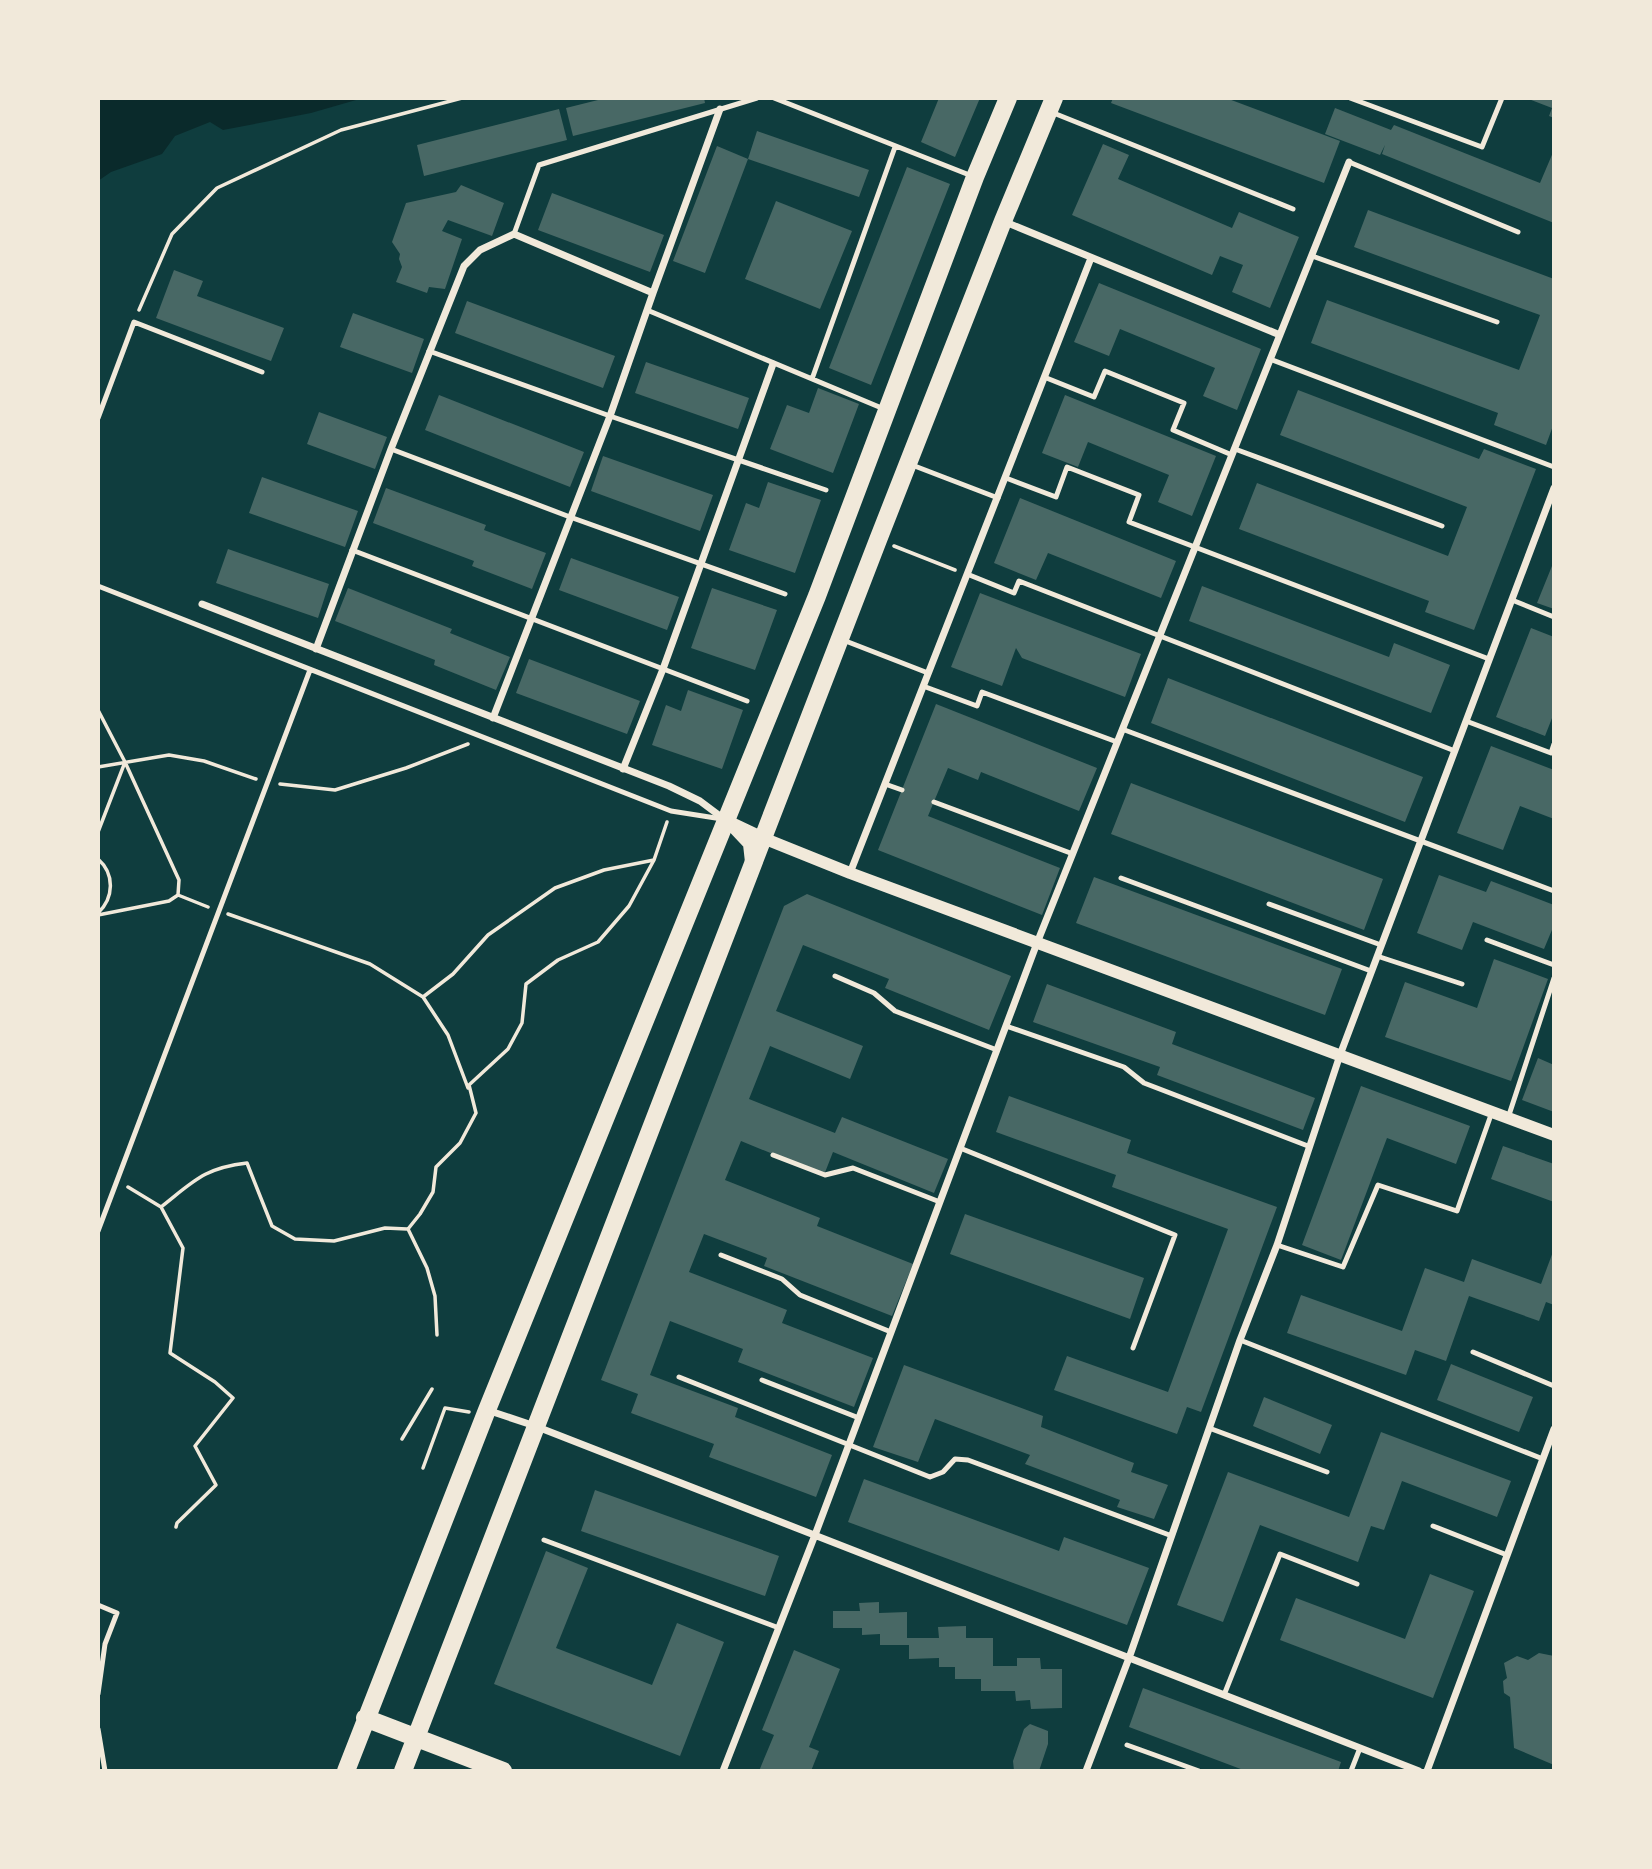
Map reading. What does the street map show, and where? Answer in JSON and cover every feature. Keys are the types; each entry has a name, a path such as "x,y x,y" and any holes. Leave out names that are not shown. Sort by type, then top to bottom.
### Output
{"main road":[{"path":"346,1771 487,1410 817,596 975,177 1008,98"},
{"path":"403,1771 878,540 1051,104"},
{"path":"365,1718 503,1771"}],"street":[{"path":"493,718 610,416 720,109"},
{"path":"723,1771 815,1535 1037,943 1349,162"},
{"path":"1003,220 1280,335"},
{"path":"316,649 391,449 464,266 480,250 514,234 653,293"},
{"path":"850,873 1091,258"},
{"path":"623,769 663,669 773,364"},
{"path":"1086,1771 1129,1658 1240,1340 1277,1245 1340,1055 1554,490"},
{"path":"202,604 690,796 725,820 850,873 1554,1135"},
{"path":"725,820 749,844 750,870"},
{"path":"487,1410 535,1426 1419,1771"},
{"path":"1427,1771 1554,1429"}],"lane":[{"path":"514,234 539,165 757,98"},
{"path":"774,98 975,177"},
{"path":"1350,98 1482,147 1502,98"},
{"path":"1051,104 1293,209"},
{"path":"812,379 895,147"},
{"path":"1349,162 1518,232"},
{"path":"1312,256 1497,322"},
{"path":"647,310 887,411"},
{"path":"98,418 134,322 262,372"},
{"path":"429,351 826,490"},
{"path":"1270,359 1554,467"},
{"path":"1044,377 1094,397 1105,371 1184,403 1173,430 1442,526"},
{"path":"391,449 785,594"},
{"path":"908,464 998,498"},
{"path":"1006,478 1056,497 1067,467 1139,495 1129,522 1489,659"},
{"path":"352,550 747,701"},
{"path":"967,574 1014,593 1019,581 1455,751"},
{"path":"98,586 671,811 725,820"},
{"path":"1512,600 1554,617"},
{"path":"841,639 928,673"},
{"path":"98,1231 310,670"},
{"path":"923,686 977,706 982,692 1117,742"},
{"path":"1466,720 1551,753 1554,744"},
{"path":"1122,729 1554,891"},
{"path":"885,784 902,790"},
{"path":"934,802 1073,854"},
{"path":"1121,878 1371,971"},
{"path":"1269,904 1381,945"},
{"path":"1488,940 1554,965"},
{"path":"1377,956 1462,984"},
{"path":"835,976 874,993 895,1011 997,1050"},
{"path":"1508,1118 1554,978"},
{"path":"1546,1003 1554,1006"},
{"path":"1006,1026 1124,1067 1144,1083 1308,1146"},
{"path":"1277,1245 1343,1268 1378,1185 1457,1211 1492,1112"},
{"path":"960,1148 1175,1235 1133,1348"},
{"path":"773,1155 825,1175 853,1168 940,1202"},
{"path":"721,1255 782,1279 800,1295 891,1332"},
{"path":"1240,1340 1543,1459"},
{"path":"1473,1352 1554,1386"},
{"path":"679,1377 930,1477 943,1472 955,1459 968,1461 1172,1536"},
{"path":"762,1380 859,1418"},
{"path":"1209,1428 1327,1472"},
{"path":"1433,1526 1507,1555"},
{"path":"544,1540 779,1628"},
{"path":"1224,1695 1280,1554 1357,1584"},
{"path":"98,1605 117,1614 105,1644 98,1694"},
{"path":"98,1729 105,1771"},
{"path":"1127,1745 1199,1771"},
{"path":"1351,1771 1360,1748"}],"path":[{"path":"134,322 172,234 217,188 341,130 462,98"},
{"path":"878,540 967,574"},
{"path":"98,710 179,880 178,895"},
{"path":"98,767 169,755 204,761 268,783 335,790 406,768 486,737"},
{"path":"98,832 125,762"},
{"path":"408,1229 433,1192 436,1167 460,1143 476,1113 469,1085 508,1049 522,1023 526,984 558,960 598,942 629,906 654,860 671,811"},
{"path":"98,859 108,873 111,885 110,896 98,914"},
{"path":"422,997 453,974 488,935 555,888 604,870 654,860"},
{"path":"178,895 370,964 422,997 448,1035 472,1096"},
{"path":"98,914 169,901 178,895"},
{"path":"162,1207 197,1178 220,1166 247,1163 272,1226 295,1239 334,1241 385,1228 408,1229"},
{"path":"117,1181 162,1207 183,1248 170,1353 215,1382 233,1398 195,1446 216,1485 176,1527"},
{"path":"408,1229 427,1268 435,1296 437,1335"},
{"path":"402,1439 432,1389"}],"water":[{"path":"98,98 363,98 311,113 223,130 210,122 175,136 162,154 111,172 98,181"}],"building":[{"path":"606,98 704,98 705,103 573,136 566,108"},
{"path":"939,98 980,98 955,157 921,142"},
{"path":"1113,98 1226,98 1340,141 1324,183 1111,103"},
{"path":"1526,98 1554,98 1554,118 1549,116 1552,108"},
{"path":"1335,108 1391,130 1394,125 1540,183 1554,150 1554,223 1382,154 1385,145 1380,155 1325,134"},
{"path":"559,109 567,140 424,176 417,145"},
{"path":"757,131 869,170 859,197 748,159"},
{"path":"1103,144 1129,155 1118,179 1232,228 1239,212 1299,237 1270,308 1232,292 1243,265 1220,256 1212,275 1072,215"},
{"path":"717,146 748,159 705,273 673,261"},
{"path":"907,167 950,184 871,385 829,368"},
{"path":"461,185 504,203 492,236 448,220 442,231 462,239 445,289 429,287 427,293 396,282 402,267 400,254 392,242 406,203 456,192"},
{"path":"552,193 664,235 650,272 538,230"},
{"path":"776,201 852,231 820,309 745,279"},
{"path":"1368,210 1554,279 1554,423 1546,445 1494,425 1498,413 1311,343 1327,300 1519,370 1540,315 1354,247"},
{"path":"174,270 203,281 197,296 284,328 271,361 156,318"},
{"path":"1099,283 1261,349 1237,410 1203,396 1215,368 1120,329 1109,356 1074,342"},
{"path":"467,301 615,356 603,388 455,333"},
{"path":"353,313 424,339 412,373 340,347"},
{"path":"646,362 749,398 738,429 635,393"},
{"path":"818,388 859,404 833,473 770,449 787,405 809,413"},
{"path":"1298,390 1479,459 1484,449 1536,469 1474,630 1425,612 1429,601 1239,529 1257,483 1448,556 1467,507 1280,435"},
{"path":"439,395 584,452 570,487 425,430"},
{"path":"1065,395 1216,456 1192,516 1158,502 1169,475 1088,442 1078,467 1042,453"},
{"path":"319,412 387,437 375,469 307,444"},
{"path":"603,456 713,495 700,531 591,491"},
{"path":"262,477 358,511 345,547 249,513"},
{"path":"768,482 821,500 795,573 729,550 746,503 759,508"},
{"path":"386,488 486,525 484,530 546,553 532,589 472,566 474,561 373,523"},
{"path":"1020,498 1176,561 1161,598 1048,553 1036,580 994,563"},
{"path":"228,549 329,584 318,618 216,583"},
{"path":"571,558 679,597 667,630 559,590"},
{"path":"1554,561 1554,609 1537,603"},
{"path":"1202,586 1389,657 1394,643 1450,665 1431,713 1189,621"},
{"path":"348,588 452,629 450,633 510,657 496,690 434,665 435,660 335,621"},
{"path":"712,588 777,610 755,670 691,648"},
{"path":"980,593 1141,654 1125,697 1022,658 1016,648 1002,686 951,667"},
{"path":"1531,628 1554,637 1554,713 1545,736 1496,717"},
{"path":"529,659 640,701 627,734 516,693"},
{"path":"1168,678 1423,777 1405,822 1151,723"},
{"path":"688,690 743,710 722,769 652,745 666,705 681,711"},
{"path":"936,704 1097,768 1079,811 981,772 978,780 948,768 928,816 1060,868 1042,915 878,850"},
{"path":"1491,746 1554,770 1554,819 1520,806 1503,850 1457,833"},
{"path":"1131,783 1383,879 1364,930 1111,834"},
{"path":"1439,875 1486,892 1491,881 1554,905 1554,925 1544,949 1473,922 1462,950 1417,933"},
{"path":"1094,877 1342,969 1325,1015 1076,923"},
{"path":"807,894 1011,976 989,1030 885,988 889,979 803,945 776,1011 863,1046 850,1079 770,1046 749,1099 835,1133 842,1117 948,1159 934,1193 833,1152 824,1175 741,1141 725,1180 820,1218 817,1226 913,1264 892,1316 764,1266 767,1258 704,1234 689,1272 787,1310 782,1323 873,1358 854,1407 738,1362 743,1349 670,1321 650,1375 738,1408 735,1417 832,1455 816,1497 709,1457 714,1444 631,1413 638,1394 601,1380 784,906"},
{"path":"1494,959 1548,979 1511,1081 1385,1037 1405,982 1477,1008"},
{"path":"1047,984 1176,1032 1172,1044 1315,1098 1303,1130 1157,1075 1160,1067 1033,1022"},
{"path":"1538,1058 1554,1065 1554,1112 1522,1100"},
{"path":"1361,1086 1470,1126 1456,1164 1387,1138 1341,1260 1302,1245"},
{"path":"1009,1096 1131,1140 1127,1153 1277,1207 1201,1412 1187,1407 1177,1434 1054,1390 1067,1356 1168,1392 1228,1229 1112,1187 1116,1175 996,1132"},
{"path":"1503,1146 1554,1164 1554,1202 1491,1179"},
{"path":"965,1214 1144,1278 1130,1319 950,1254"},
{"path":"1554,1249 1554,1305 1546,1302 1539,1321 1469,1296 1446,1361 1415,1350 1406,1375 1287,1333 1301,1295 1402,1331 1425,1268 1464,1282 1472,1259 1541,1284"},
{"path":"1451,1364 1533,1397 1519,1432 1437,1400"},
{"path":"904,1365 1043,1416 1041,1427 1134,1463 1131,1472 1168,1485 1154,1519 1117,1507 1120,1500 1025,1464 1030,1455 935,1419 918,1462 873,1447"},
{"path":"1264,1397 1332,1425 1320,1454 1253,1426"},
{"path":"1381,1432 1511,1481 1497,1517 1402,1481 1384,1530 1371,1526 1358,1562 1260,1525 1223,1622 1177,1605 1228,1472 1349,1517"},
{"path":"864,1479 1059,1551 1064,1537 1149,1568 1127,1625 848,1522"},
{"path":"595,1490 779,1556 765,1596 581,1531"},
{"path":"546,1551 588,1568 556,1648 652,1685 677,1623 724,1642 680,1756 494,1684"},
{"path":"1430,1574 1474,1591 1433,1698 1280,1640 1296,1598 1405,1639"},
{"path":"879,1602 879,1613 907,1612 907,1638 939,1638 938,1627 966,1626 966,1638 993,1638 993,1666 1017,1666 1017,1658 1040,1658 1041,1669 1062,1669 1062,1708 1031,1709 1030,1700 1016,1701 1015,1691 981,1691 981,1679 955,1679 955,1667 939,1667 939,1658 909,1659 909,1645 880,1645 880,1634 862,1635 862,1628 833,1628 833,1611 860,1611 859,1603"},
{"path":"794,1650 840,1669 809,1747 819,1751 811,1771 759,1771 774,1735 762,1730"},
{"path":"1539,1653 1554,1656 1554,1765 1514,1748 1510,1697 1504,1693 1503,1681 1507,1678 1504,1663 1517,1656 1528,1660"},
{"path":"1143,1688 1341,1762 1338,1771 1246,1771 1129,1727"},
{"path":"1030,1724 1048,1731 1048,1744 1039,1771 1014,1771 1013,1761 1024,1729"}]}
